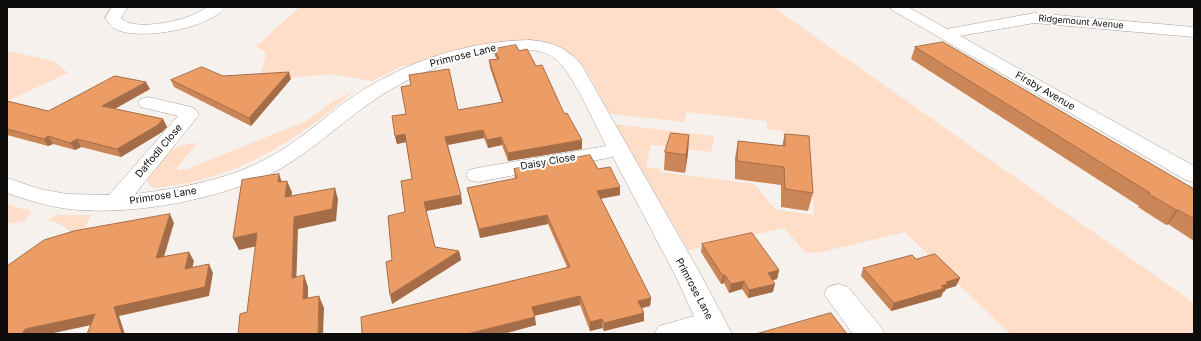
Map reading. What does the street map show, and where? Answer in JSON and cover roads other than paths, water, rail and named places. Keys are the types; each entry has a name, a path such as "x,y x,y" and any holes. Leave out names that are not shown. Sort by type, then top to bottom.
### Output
{"street":[{"path":"121,7 114,14 114,22 125,27 145,29 182,24 195,20 218,7"},
{"name":"Firsby Avenue","path":"897,7 1194,175"},
{"name":"Ridgemount Avenue","path":"946,34 1034,18 1194,32"},
{"name":"Primrose Lane","path":"7,185 24,192 60,200 116,202 189,194 260,170 294,152 363,98 394,79 427,65 480,50 522,45 546,47 567,58 715,328"},
{"name":"Daffodil Close","path":"116,202 189,115 184,111 148,103"},
{"name":"Daisy Close","path":"477,174 618,150"},
{"path":"838,294 870,334"},
{"path":"669,334 715,328"}]}
